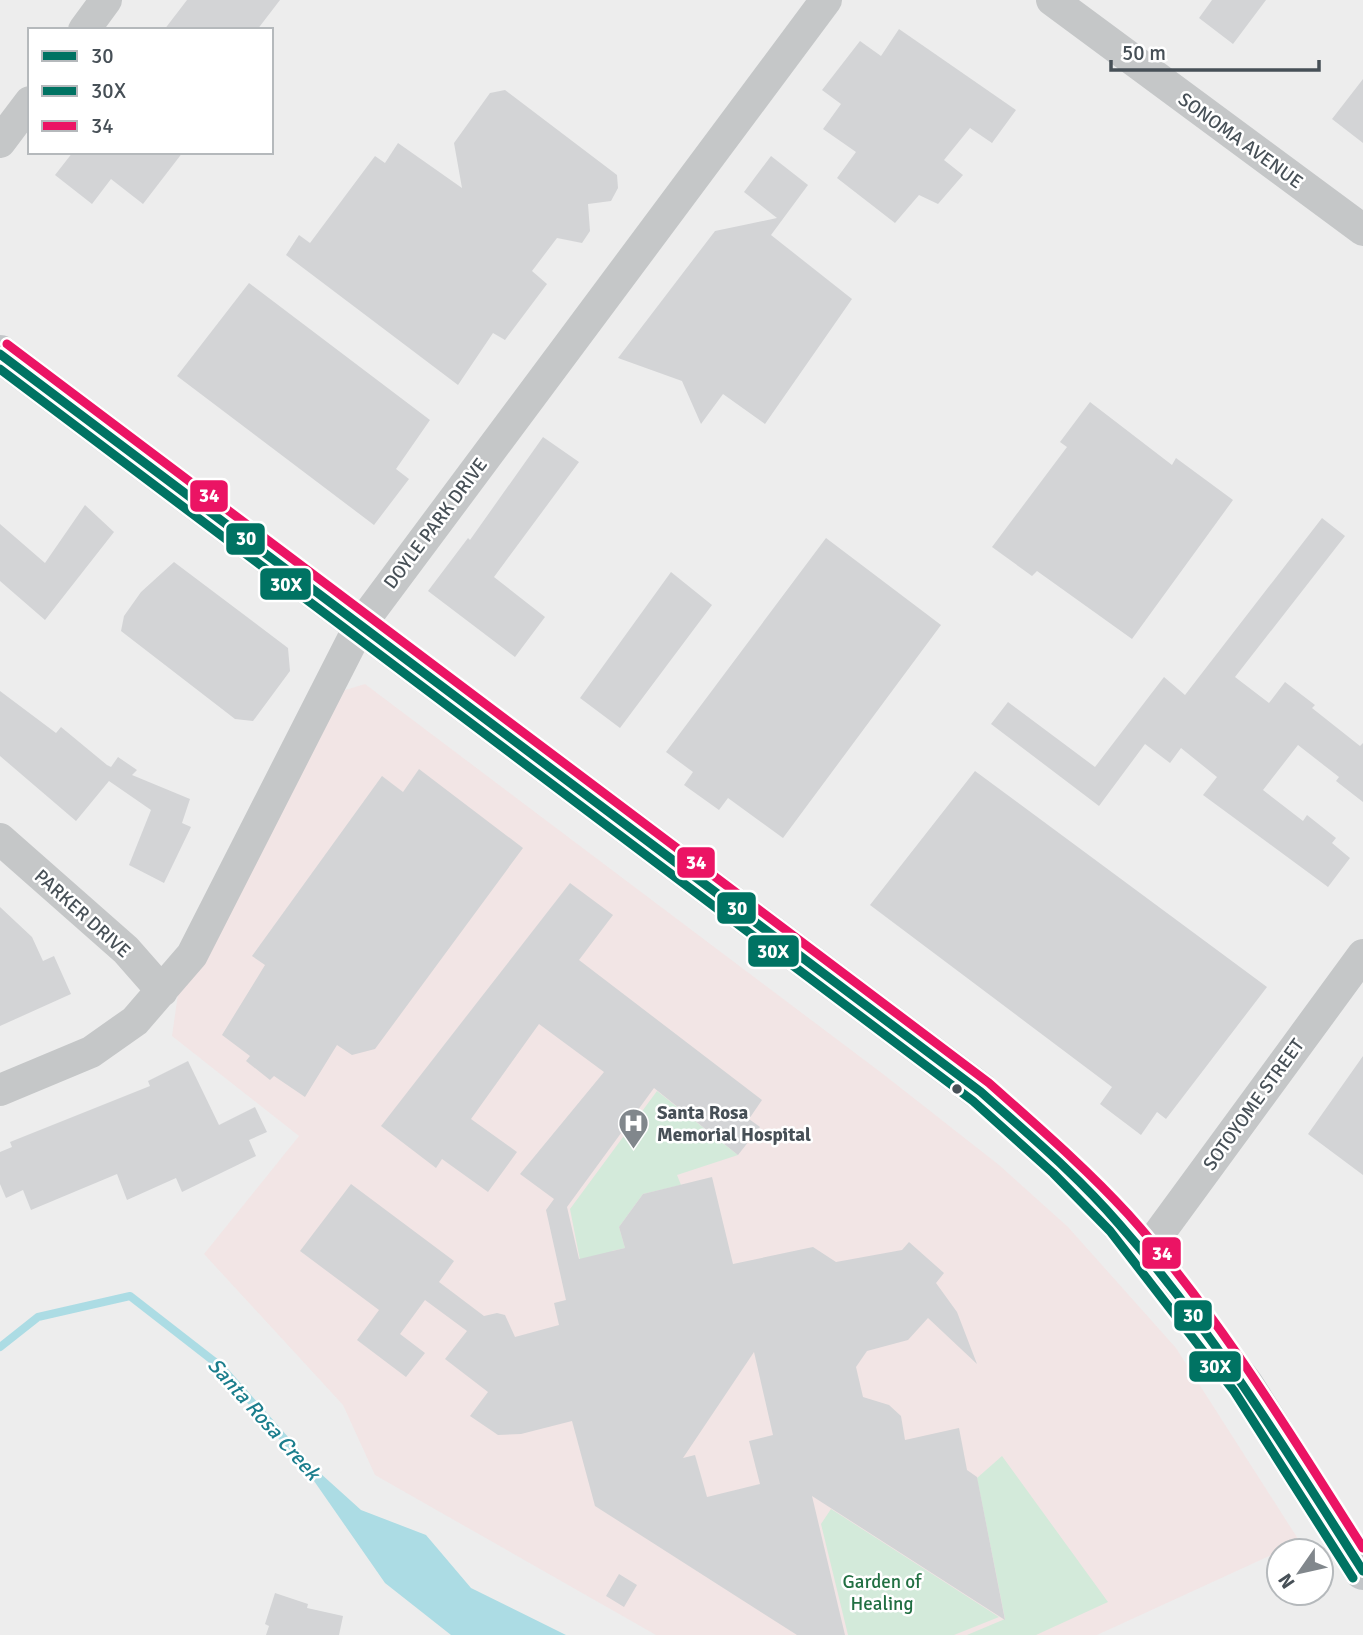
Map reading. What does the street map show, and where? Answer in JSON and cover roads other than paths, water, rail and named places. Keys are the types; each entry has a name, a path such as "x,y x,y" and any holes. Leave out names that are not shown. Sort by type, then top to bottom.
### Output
{"main road":[{"path":"0,354 359,627 981,1092 1061,1164 1119,1223 1144,1254 1244,1384 1363,1571"}],"street":[{"path":"85,28 106,0"},
{"name":"DOYLE PARK DRIVE","path":"0,1090 91,1052 135,1021 192,955 359,627 826,0"},
{"name":"SONOMA AVENUE","path":"1052,0 1363,230"},
{"path":"0,142 28,105"},
{"name":"PARKER DRIVE","path":"0,839 126,950 162,991"},
{"name":"SOTOYOME STREET","path":"1144,1254 1363,955"}],"water":[{"path":"289,1445 361,1510 426,1535 471,1588 566,1635 451,1635 385,1583"}],"waterway":[{"name":"Santa Rosa Creek","path":"0,1347 38,1317 130,1296 220,1366 296,1452"}],"place":[{"name":"Santa Rosa Memorial Hospital","path":"634,1150"}],"park label":[{"name":"Garden of Healing","path":"882,1592"}]}
